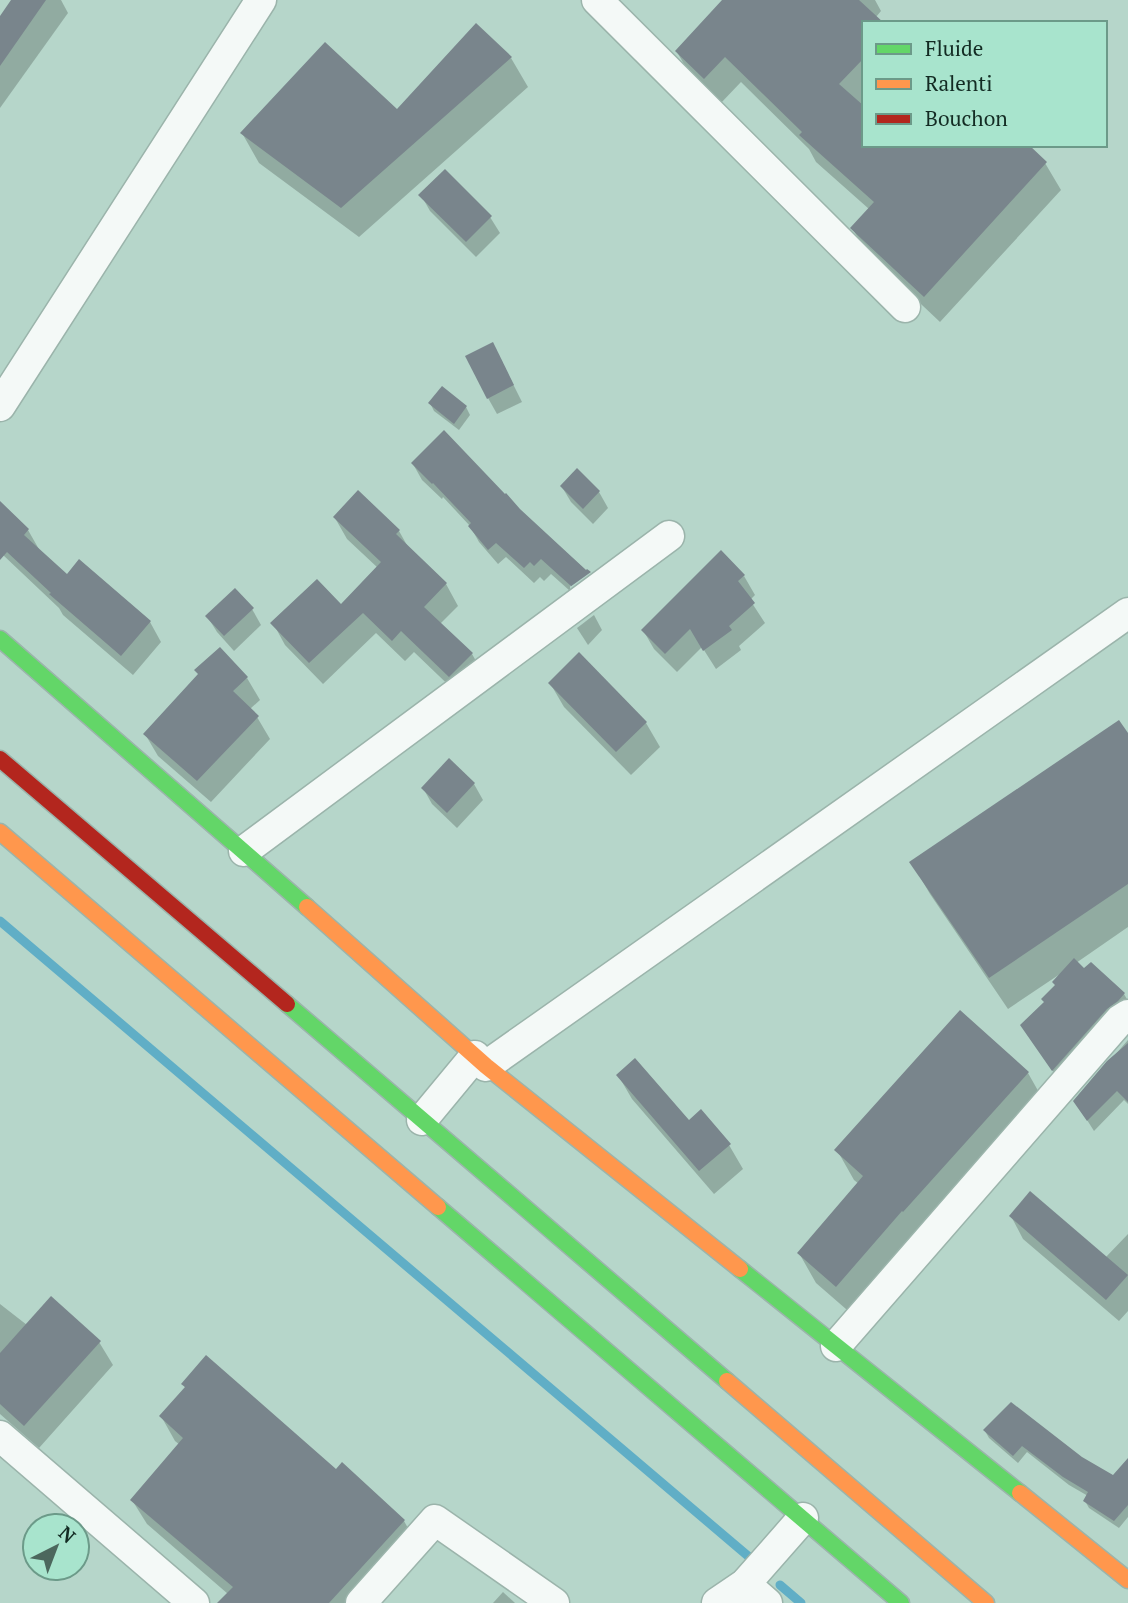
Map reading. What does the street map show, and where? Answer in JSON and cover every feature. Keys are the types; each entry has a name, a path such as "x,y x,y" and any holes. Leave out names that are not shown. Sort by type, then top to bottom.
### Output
{"main road":[{"path":"0,639 481,1061 1128,1580"},
{"path":"0,759 986,1603"},
{"path":"0,832 901,1603"}],"street":[{"path":"0,405 261,0"},
{"path":"597,0 905,307"},
{"path":"244,852 669,536"},
{"path":"422,1120 481,1061 1128,614"},
{"path":"836,1346 1120,1020 1128,1015"},
{"path":"0,1436 194,1603"},
{"path":"717,1603 756,1594 803,1518"},
{"path":"361,1603 435,1520 554,1603"}],"building":[{"path":"11,0 46,0 0,66 0,16"},
{"path":"722,0 859,0 882,21 862,21 862,60 839,84 862,104 862,147 1031,147 1047,162 924,297 850,228 874,202 799,135 802,132 725,57 704,79 675,51"},
{"path":"476,23 512,57 341,208 240,133 325,42 397,109"},
{"path":"445,169 492,216 466,242 418,195"},
{"path":"493,342 514,385 487,399 465,356"},
{"path":"442,386 467,406 454,424 428,403"},
{"path":"444,430 520,509 591,572 570,587 541,559 534,566 530,562 524,568 496,543 488,550 468,526 471,523 411,463"},
{"path":"577,468 600,491 583,509 560,486"},
{"path":"358,490 400,530 396,534 447,583 424,607 473,653 449,677 401,631 392,641 363,613 309,663 270,623 317,579 341,604 381,562 333,517"},
{"path":"0,501 29,529 24,535 67,574 79,559 151,621 121,656 49,594 51,593 7,552 0,560"},
{"path":"721,550 745,575 738,581 755,603 729,626 732,630 703,651 690,629 665,654 641,630"},
{"path":"235,588 254,608 224,636 205,616"},
{"path":"220,647 248,677 233,691 259,716 197,781 143,734 198,674 194,670"},
{"path":"579,652 647,722 616,752 548,683"},
{"path":"1119,720 1128,733 1128,884 989,978 909,862"},
{"path":"449,758 475,783 447,813 421,788"},
{"path":"1074,958 1084,968 1091,962 1125,993 1107,1009 1052,1071 1020,1025 1044,1002 1041,999 1055,985 1052,982"},
{"path":"960,1010 1029,1072 836,1287 797,1253 863,1176 834,1150"},
{"path":"1128,1043 1128,1102 1117,1091 1087,1121 1073,1101 1107,1061"},
{"path":"635,1058 689,1120 701,1109 731,1144 699,1171 616,1075"},
{"path":"1030,1191 1128,1275 1106,1300 1009,1216"},
{"path":"51,1296 101,1341 24,1426 0,1404 0,1353"},
{"path":"206,1355 336,1469 342,1462 405,1520 329,1603 217,1603 233,1587 130,1500 183,1438 159,1416 185,1387 181,1384"},
{"path":"1011,1402 1082,1457 1113,1475 1128,1458 1128,1505 1114,1521 1083,1501 1088,1492 1022,1446 1013,1456 983,1430"}],"waterway":[{"path":"0,921 748,1556"},
{"path":"780,1585 801,1603"}],"traffic: fast":[{"path":"0,639 307,907"},
{"path":"287,1004 727,1381"},
{"path":"438,1207 901,1603"},
{"path":"740,1269 1020,1493"}],"traffic: slow":[{"path":"0,832 438,1207"},
{"path":"307,907 486,1066 740,1269"},
{"path":"727,1381 986,1603"},
{"path":"1020,1493 1128,1580"}],"traffic: jam":[{"path":"0,759 287,1004"}]}
